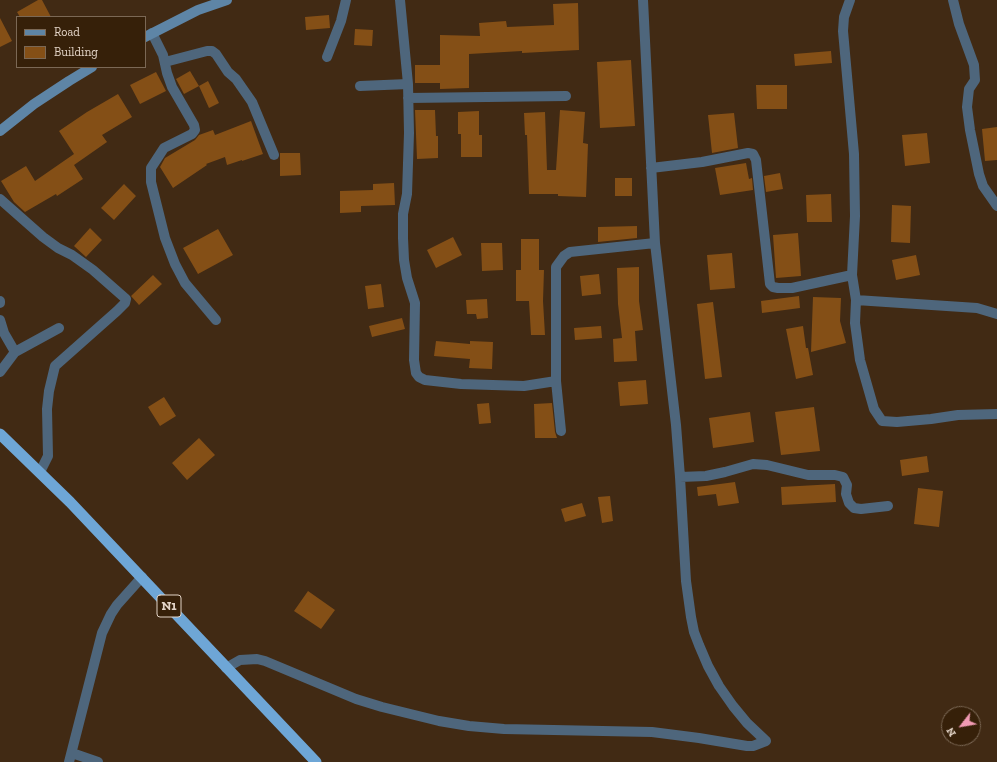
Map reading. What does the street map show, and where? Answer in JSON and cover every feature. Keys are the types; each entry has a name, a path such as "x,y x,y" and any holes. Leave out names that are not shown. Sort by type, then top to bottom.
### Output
{"highway":[{"name":"N1","path":"0,434 40,472 142,577 316,762"},
{"name":"N1","path":"0,439 20,453"}],"main road":[{"path":"149,35 198,10 227,0"},
{"path":"0,131 34,104 90,68"}],"street":[{"path":"327,57 341,21 346,0"},
{"path":"400,0 408,84 409,133 407,194 403,214 403,238 407,278 415,302 414,360 416,373 425,380 461,384 524,386 556,381"},
{"path":"226,668 240,660 257,659 362,701 439,721 469,726 504,729 652,732 747,746 766,741 738,712 719,686 708,666 694,632 686,581 675,417 655,243 643,0"},
{"path":"850,0 844,17 843,31 854,154 855,216 852,275 856,300 855,322 860,360 874,409 882,421 897,422 931,420 958,415 997,414"},
{"path":"954,0 959,24 974,65 975,80 969,89 967,107 979,174 983,186 997,206"},
{"path":"149,35 165,62 172,87 194,125 195,130 192,134 164,148 152,168 151,182 165,238 175,264 185,282 216,320"},
{"path":"165,62 207,51 212,51 216,54 225,69 236,80 252,102 274,155"},
{"path":"360,86 408,84"},
{"path":"408,98 566,96"},
{"path":"651,168 702,162 748,153 753,154 756,160 770,284 773,287 778,288 792,288 852,275"},
{"path":"0,198 43,237 93,270 126,299 125,303 117,311 55,366 50,386 47,409 48,456 40,472"},
{"path":"561,431 556,381 556,267 564,256 570,252 655,243"},
{"path":"856,300 977,308 997,314"},
{"path":"0,320 4,333 15,352"},
{"path":"0,372 15,352 59,328"},
{"path":"680,477 706,476 753,464 808,475 835,475 843,477 847,485 846,494 849,503 854,508 861,509 888,506"},
{"path":"98,762 71,758 102,633 117,605 142,577"}],"building":[{"path":"38,0 42,0 50,16 19,16 17,12"},
{"path":"578,3 579,50 469,54 469,88 440,89 440,83 415,83 415,65 440,65 440,35 480,36 479,23 506,21 507,27 554,25 553,4"},
{"path":"329,15 330,28 306,30 305,17"},
{"path":"0,18 12,41 0,47"},
{"path":"355,29 373,30 372,46 354,45"},
{"path":"831,51 832,63 795,66 794,54"},
{"path":"631,60 635,126 600,128 597,62"},
{"path":"190,71 199,86 184,94 176,79"},
{"path":"156,72 166,91 140,104 130,85"},
{"path":"208,81 219,103 209,108 199,86"},
{"path":"756,85 787,85 787,109 757,109"},
{"path":"118,94 132,117 102,135 107,142 74,165 83,179 57,196 56,194 25,212 14,202 1,181 26,166 35,181 74,154 59,131 87,112"},
{"path":"415,110 435,110 436,136 438,136 438,158 417,159"},
{"path":"560,110 585,112 583,143 588,144 586,197 558,196 558,194 529,194 527,135 525,135 524,113 545,112 547,170 556,170"},
{"path":"479,111 479,135 482,135 482,157 461,157 461,134 458,134 458,112"},
{"path":"734,113 738,148 712,153 708,115"},
{"path":"251,121 263,154 227,165 225,157 206,164 207,165 173,188 160,167 165,158 195,140 199,135 213,130 215,135"},
{"path":"997,127 997,160 985,161 982,129"},
{"path":"927,133 930,163 905,166 902,135"},
{"path":"280,153 300,153 301,175 280,176"},
{"path":"746,163 749,179 752,178 753,190 720,195 715,168"},
{"path":"780,173 783,189 766,192 764,176"},
{"path":"615,178 632,178 632,196 615,196"},
{"path":"394,183 395,205 361,206 361,212 340,213 340,191 373,190 373,184"},
{"path":"124,184 136,196 114,220 101,208"},
{"path":"831,194 832,222 807,222 806,195"},
{"path":"892,205 911,206 910,243 891,242"},
{"path":"637,226 637,238 598,242 598,227"},
{"path":"90,228 102,240 86,257 74,246"},
{"path":"218,229 233,255 198,274 183,248"},
{"path":"798,233 801,276 776,278 773,235"},
{"path":"453,237 462,255 436,268 427,250"},
{"path":"521,239 539,239 539,270 544,270 543,301 545,335 531,335 529,301 516,301 516,270 521,270"},
{"path":"481,243 502,243 503,270 482,271"},
{"path":"732,253 735,288 710,290 707,255"},
{"path":"916,255 920,275 896,280 892,260"},
{"path":"639,267 639,301 643,330 635,331 637,361 614,362 613,339 622,338 618,304 617,268"},
{"path":"599,274 601,294 582,296 580,276"},
{"path":"153,275 162,284 139,305 131,296"},
{"path":"381,284 384,307 368,309 365,286"},
{"path":"799,296 800,308 762,313 761,301"},
{"path":"813,297 841,298 840,321 846,343 811,352"},
{"path":"487,299 488,318 477,319 476,314 467,314 466,300"},
{"path":"713,302 722,377 705,379 697,304"},
{"path":"402,318 405,329 372,337 369,326"},
{"path":"601,326 602,338 575,340 574,328"},
{"path":"803,326 806,348 808,348 813,375 796,379 786,329"},
{"path":"436,341 470,344 470,341 493,342 492,369 469,368 470,359 434,356"},
{"path":"646,380 648,404 620,406 618,382"},
{"path":"164,397 176,416 160,426 148,407"},
{"path":"489,403 491,423 479,424 477,404"},
{"path":"552,403 557,438 535,438 534,404"},
{"path":"814,407 820,451 781,455 775,412"},
{"path":"750,412 754,442 713,448 709,418"},
{"path":"199,438 215,455 187,480 172,463"},
{"path":"927,456 929,472 902,476 900,460"},
{"path":"735,482 739,503 718,506 716,494 698,496 697,487"},
{"path":"835,484 836,502 782,505 781,487"},
{"path":"918,488 943,491 939,527 914,524"},
{"path":"610,496 613,521 602,523 598,497"},
{"path":"582,503 586,516 565,522 561,509"},
{"path":"308,591 335,610 321,629 294,611"}]}
